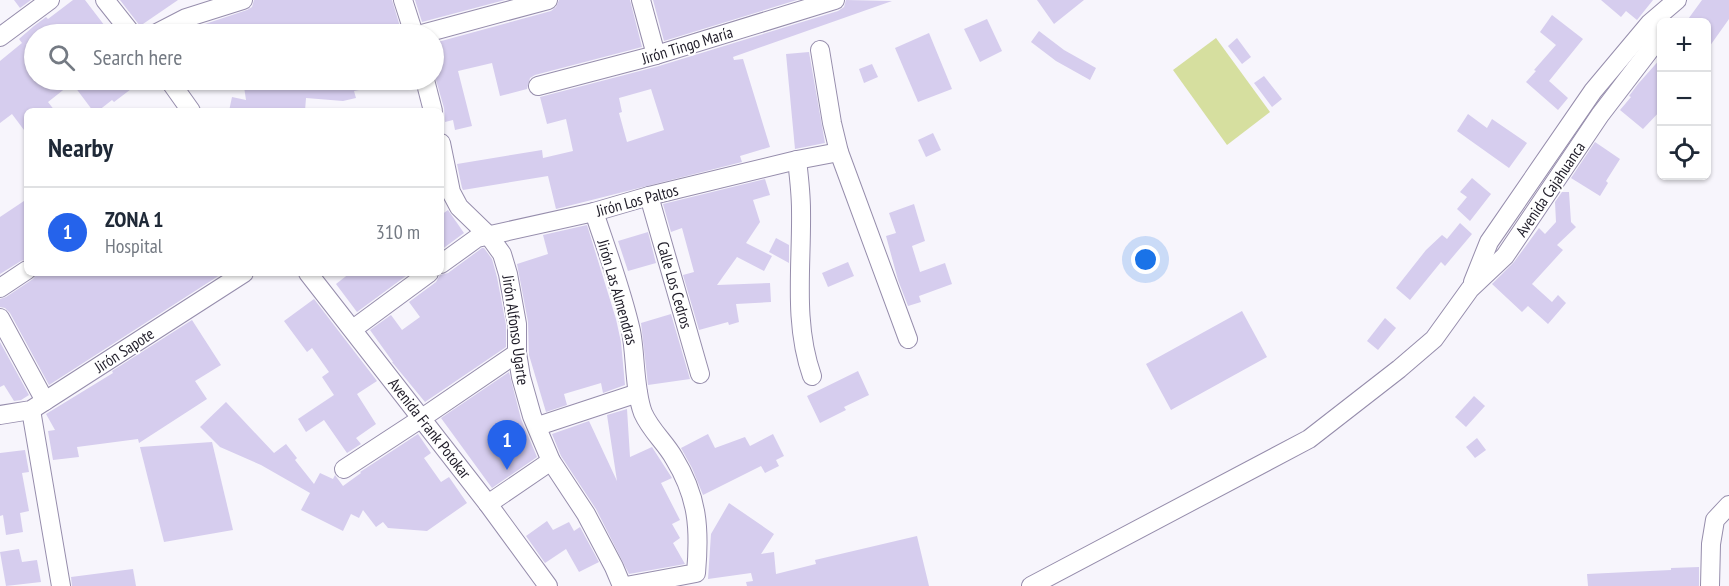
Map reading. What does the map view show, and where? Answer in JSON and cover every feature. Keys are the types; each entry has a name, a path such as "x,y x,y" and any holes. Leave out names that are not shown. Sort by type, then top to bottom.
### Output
{"street":[{"path":"0,37 50,0"},
{"path":"105,0 124,24"},
{"path":"174,24 186,18 243,0"},
{"path":"404,0 411,24"},
{"path":"444,28 548,0"},
{"path":"641,0 656,55"},
{"name":"Jirón Tingo María","path":"538,86 656,55 835,0"},
{"path":"1470,289 1489,242 1593,91 1650,24 1677,0"},
{"path":"1673,18 1687,0"},
{"name":"Avenida Cajahuanca","path":"1031,586 1309,439 1364,398 1434,339 1470,289 1505,256 1600,115 1657,41"},
{"path":"820,50 839,152 908,339"},
{"path":"176,90 189,108"},
{"path":"428,90 432,108"},
{"name":"Jirón Los Paltos","path":"444,262 477,238 594,212 649,196 797,160 839,152"},
{"path":"797,160 801,210 799,309 807,362 812,376"},
{"name":"Jirón Alfonso Ugarte","path":"444,172 446,192 489,236 502,254 517,324 517,353 526,399 551,461 586,514 622,586"},
{"name":"Calle Los Cedros","path":"649,196 700,374"},
{"name":"Jirón Las Almendras","path":"594,212 630,330 635,352 638,393 644,413 657,437 674,457 693,495 698,522 699,545 696,573 626,586"},
{"path":"0,288 24,272"},
{"name":"Jirón Sapote","path":"0,415 38,405 239,276"},
{"name":"Avenida Frank Potokar","path":"310,276 488,504 548,586"},
{"path":"353,330 425,276"},
{"path":"0,318 38,405 61,586"},
{"path":"344,469 517,353"},
{"path":"538,426 638,393"},
{"path":"488,504 551,461"},
{"path":"1710,586 1711,544 1715,520 1729,505"}],"green space":[{"path":"1216,38 1270,112 1227,145 1173,70"}],"building":[{"path":"14,0 31,0 20,8"},
{"path":"73,0 85,0 103,24 37,24 46,17 48,19"},
{"path":"120,0 178,0 143,24 138,24"},
{"path":"254,0 392,0 399,24 205,24 252,7"},
{"path":"415,0 505,0 422,22"},
{"path":"559,0 630,0 642,47 535,75 530,78 527,89 500,96 492,63 458,71 472,126 455,130 453,120 445,122 439,90 444,90 444,40 551,11"},
{"path":"653,0 797,0 664,41"},
{"path":"846,0 892,1 733,57 734,60 743,59 770,147 740,156 742,162 556,209 548,176 463,190 462,188 457,164 542,150 543,158 573,151 566,119 547,124 540,97 659,66 838,11 844,7","holes":["651,89 664,130 627,142 619,113 622,112 619,98"]},
{"path":"1037,0 1084,0 1054,24"},
{"path":"1601,0 1653,0 1637,20 1626,11 1621,17"},
{"path":"1702,0 1729,0 1729,19 1711,44 1711,18 1689,18"},
{"path":"1552,15 1583,39 1549,81 1568,98 1558,110 1526,82 1556,45 1540,32"},
{"path":"987,19 1002,51 980,62 964,29"},
{"path":"1039,31 1064,50 1096,68 1090,80 1056,61 1031,42"},
{"path":"929,33 952,89 918,102 895,48"},
{"path":"24,35 24,90 63,90 48,102 53,108 24,108 24,130 12,114 0,123 0,61 22,43 19,39"},
{"path":"1237,38 1251,57 1242,64 1228,46"},
{"path":"809,52 825,143 795,149 786,54"},
{"path":"1657,63 1657,114 1643,129 1620,110 1638,84"},
{"path":"872,64 878,77 864,83 859,69"},
{"path":"1264,76 1282,99 1272,107 1254,83"},
{"path":"77,90 130,90 102,108 91,108"},
{"path":"244,90 359,90 354,91 356,98 343,101 306,98 305,108 230,108 232,97 246,100"},
{"path":"1468,114 1487,128 1492,119 1527,143 1509,168 1457,131"},
{"path":"933,133 941,150 926,157 918,140"},
{"path":"1595,142 1620,159 1606,181 1608,183 1600,196 1571,178"},
{"path":"1472,178 1491,194 1470,221 1457,209 1467,197 1460,192"},
{"path":"765,179 770,195 753,200 760,222 746,243 772,256 764,271 737,257 717,285 770,283 771,302 736,304 739,322 729,325 728,322 699,330 683,275 694,272 682,228 671,232 663,204"},
{"path":"1562,192 1569,192 1571,222 1576,227 1557,245 1563,250 1532,284 1552,302 1558,295 1566,303 1548,324 1528,306 1522,312 1492,284 1514,262 1539,228 1545,234 1556,222 1555,202"},
{"path":"24,201 24,260 0,274 0,217"},
{"path":"914,204 925,241 912,246 920,272 945,263 952,284 919,296 921,302 908,306 886,236 896,233 889,213"},
{"path":"448,210 464,233 444,248 444,213"},
{"path":"1460,223 1472,234 1445,266 1441,262 1410,300 1396,288 1426,250 1442,235 1447,239"},
{"path":"587,225 616,319 621,342 625,385 603,393 601,383 564,394 567,405 546,412 529,355 528,322 517,264 548,254 543,235"},
{"path":"648,232 656,263 628,271 618,241"},
{"path":"776,238 789,245 789,263 769,252"},
{"path":"484,248 492,259 497,277 506,325 506,347 425,402 392,362 370,330 391,315 402,330 420,317 409,302 436,282 439,276 448,273"},
{"path":"848,262 854,276 828,287 822,273"},
{"path":"36,276 218,276 49,385 10,313 0,307 0,299"},
{"path":"346,276 406,276 357,312 336,284"},
{"path":"314,299 377,381 357,394 376,424 356,438 361,444 347,453 324,420 306,432 298,419 334,395 322,377 329,372 312,348 307,352 284,321"},
{"path":"1242,311 1267,357 1171,410 1146,364"},
{"path":"671,314 690,379 648,385 641,323"},
{"path":"1385,318 1396,328 1378,350 1367,341"},
{"path":"192,320 221,365 195,381 207,399 139,443 138,439 77,447 79,457 53,460 48,431 55,430 46,414"},
{"path":"0,342 29,395 21,400 14,401 4,385 0,387"},
{"path":"858,371 869,395 844,407 846,410 820,423 807,396"},
{"path":"509,372 521,419 537,457 492,488 441,418"},
{"path":"1474,396 1485,406 1466,427 1455,417"},
{"path":"226,402 274,453 286,444 297,458 295,460 314,484 320,473 333,479 335,475 343,486 360,472 418,434 431,453 424,458 441,482 449,477 467,503 427,531 388,528 383,522 376,527 363,510 359,518 351,514 343,531 301,510 310,493 261,465 220,447 200,427"},
{"path":"627,409 630,457 652,447 672,478 661,483 680,520 672,524 680,538 673,543 685,564 629,574 596,509 561,456 552,434 589,421 617,481 607,415"},
{"path":"708,434 715,448 745,437 750,446 773,434 784,456 776,460 779,466 765,473 761,466 703,495 681,448"},
{"path":"1477,438 1486,450 1475,458 1466,447"},
{"path":"212,442 233,530 164,542 140,447"},
{"path":"25,450 29,472 22,473 29,511 20,513 23,532 6,535 3,515 0,516 0,453"},
{"path":"729,503 774,534 761,554 774,552 776,574 816,564 815,560 917,536 929,586 747,586 746,582 753,581 751,573 708,579 711,534"},
{"path":"547,521 553,530 569,522 574,531 580,527 599,562 579,572 566,549 545,563 526,536"},
{"path":"19,549 22,562 37,560 41,582 6,586 0,552"},
{"path":"1699,567 1699,586 1588,586 1587,574"},
{"path":"133,569 136,586 72,586 71,577"}],"place":[{"name":"ZONA 1","path":"507,470"}]}
